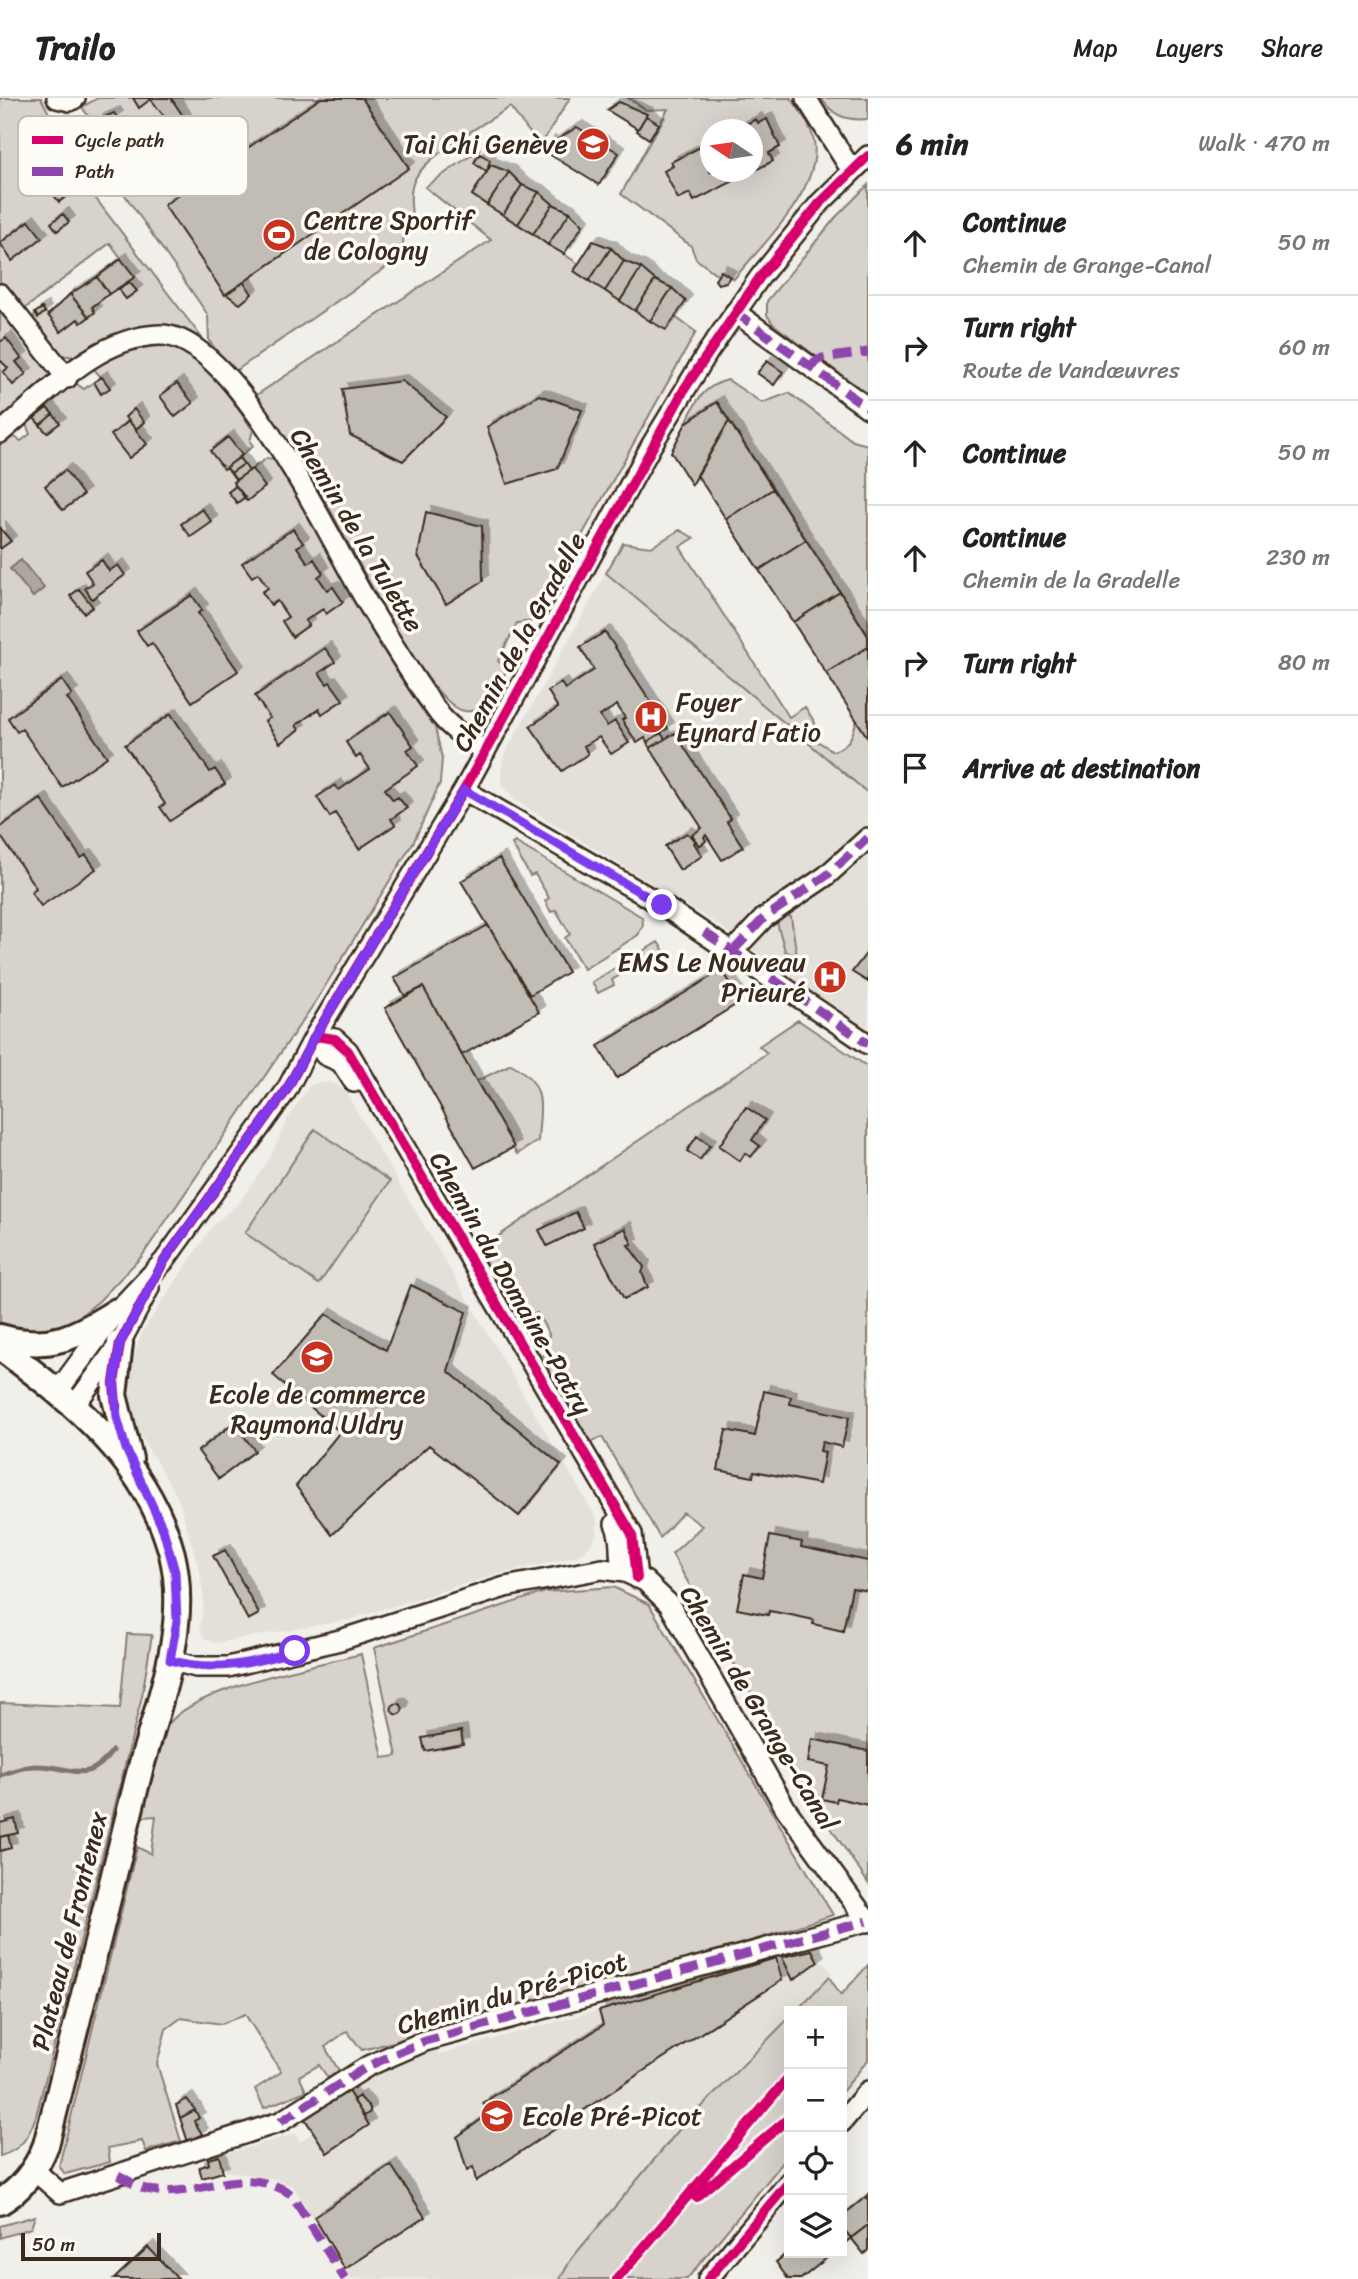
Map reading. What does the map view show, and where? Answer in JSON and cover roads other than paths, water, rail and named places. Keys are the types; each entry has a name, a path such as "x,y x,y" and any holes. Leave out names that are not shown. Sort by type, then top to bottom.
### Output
{"main road":[{"path":"0,1337 29,1343 57,1342 117,1311"},
{"path":"120,1343 114,1383 116,1407 126,1449 143,1487"},
{"path":"0,1347 66,1398 117,1449 143,1487"},
{"name":"Plateau de Frontenex","path":"0,2202 21,2186 34,2170 46,2145 146,1741 170,1660 177,1621 175,1572 159,1519 143,1487"}],"street":[{"path":"57,98 70,101 75,98"},
{"path":"806,98 852,171"},
{"name":"Chemin de la Gradelle","path":"66,1398 120,1343 164,1261 286,1091 315,1036 464,790 685,387 735,312 820,203 868,156"},
{"path":"0,294 67,377"},
{"path":"735,312 868,408"},
{"name":"Chemin de la Tulette","path":"0,433 108,347 135,338 162,334 182,339 201,350 236,388 303,483 365,599 439,713 485,752"},
{"path":"464,790 534,829 733,951 868,1044"},
{"path":"733,951 764,918 825,876 868,838"},
{"name":"Chemin du Domaine-Patry","path":"315,1036 325,1055 341,1062 383,1128 609,1513 620,1532 618,1560 631,1575"},
{"name":"Chemin du Domaine-Patry","path":"315,1036 335,1039 348,1051 632,1534 631,1575"},
{"name":"Chemin de la Gradelle","path":"66,1398 117,1311 164,1261"},
{"path":"170,1660 196,1667 228,1667 340,1640 505,1587 602,1569 631,1575"},
{"name":"Chemin de Grange-Canal","path":"631,1575 657,1590 669,1604 786,1809 868,1921"},
{"name":"Chemin du Pré-Picot","path":"34,2170 60,2193 280,2122 368,2066 425,2041 868,1921"},
{"path":"847,2116 868,2091"},
{"path":"708,2279 784,2188"}],"waterway":[{"path":"0,1775 33,1766 87,1771 103,1762 112,1751"}],"place":[{"name":"Tai Chi Genève","path":"593,144"},
{"name":"Centre Sportif de Cologny","path":"279,235"},
{"name":"Foyer Eynard Fatio","path":"651,717"},
{"name":"EMS Le Nouveau Prieuré","path":"830,977"},
{"name":"Ecole de commerce Raymond Uldry","path":"317,1357"},
{"name":"Ecole Pré-Picot","path":"497,2116"}]}
